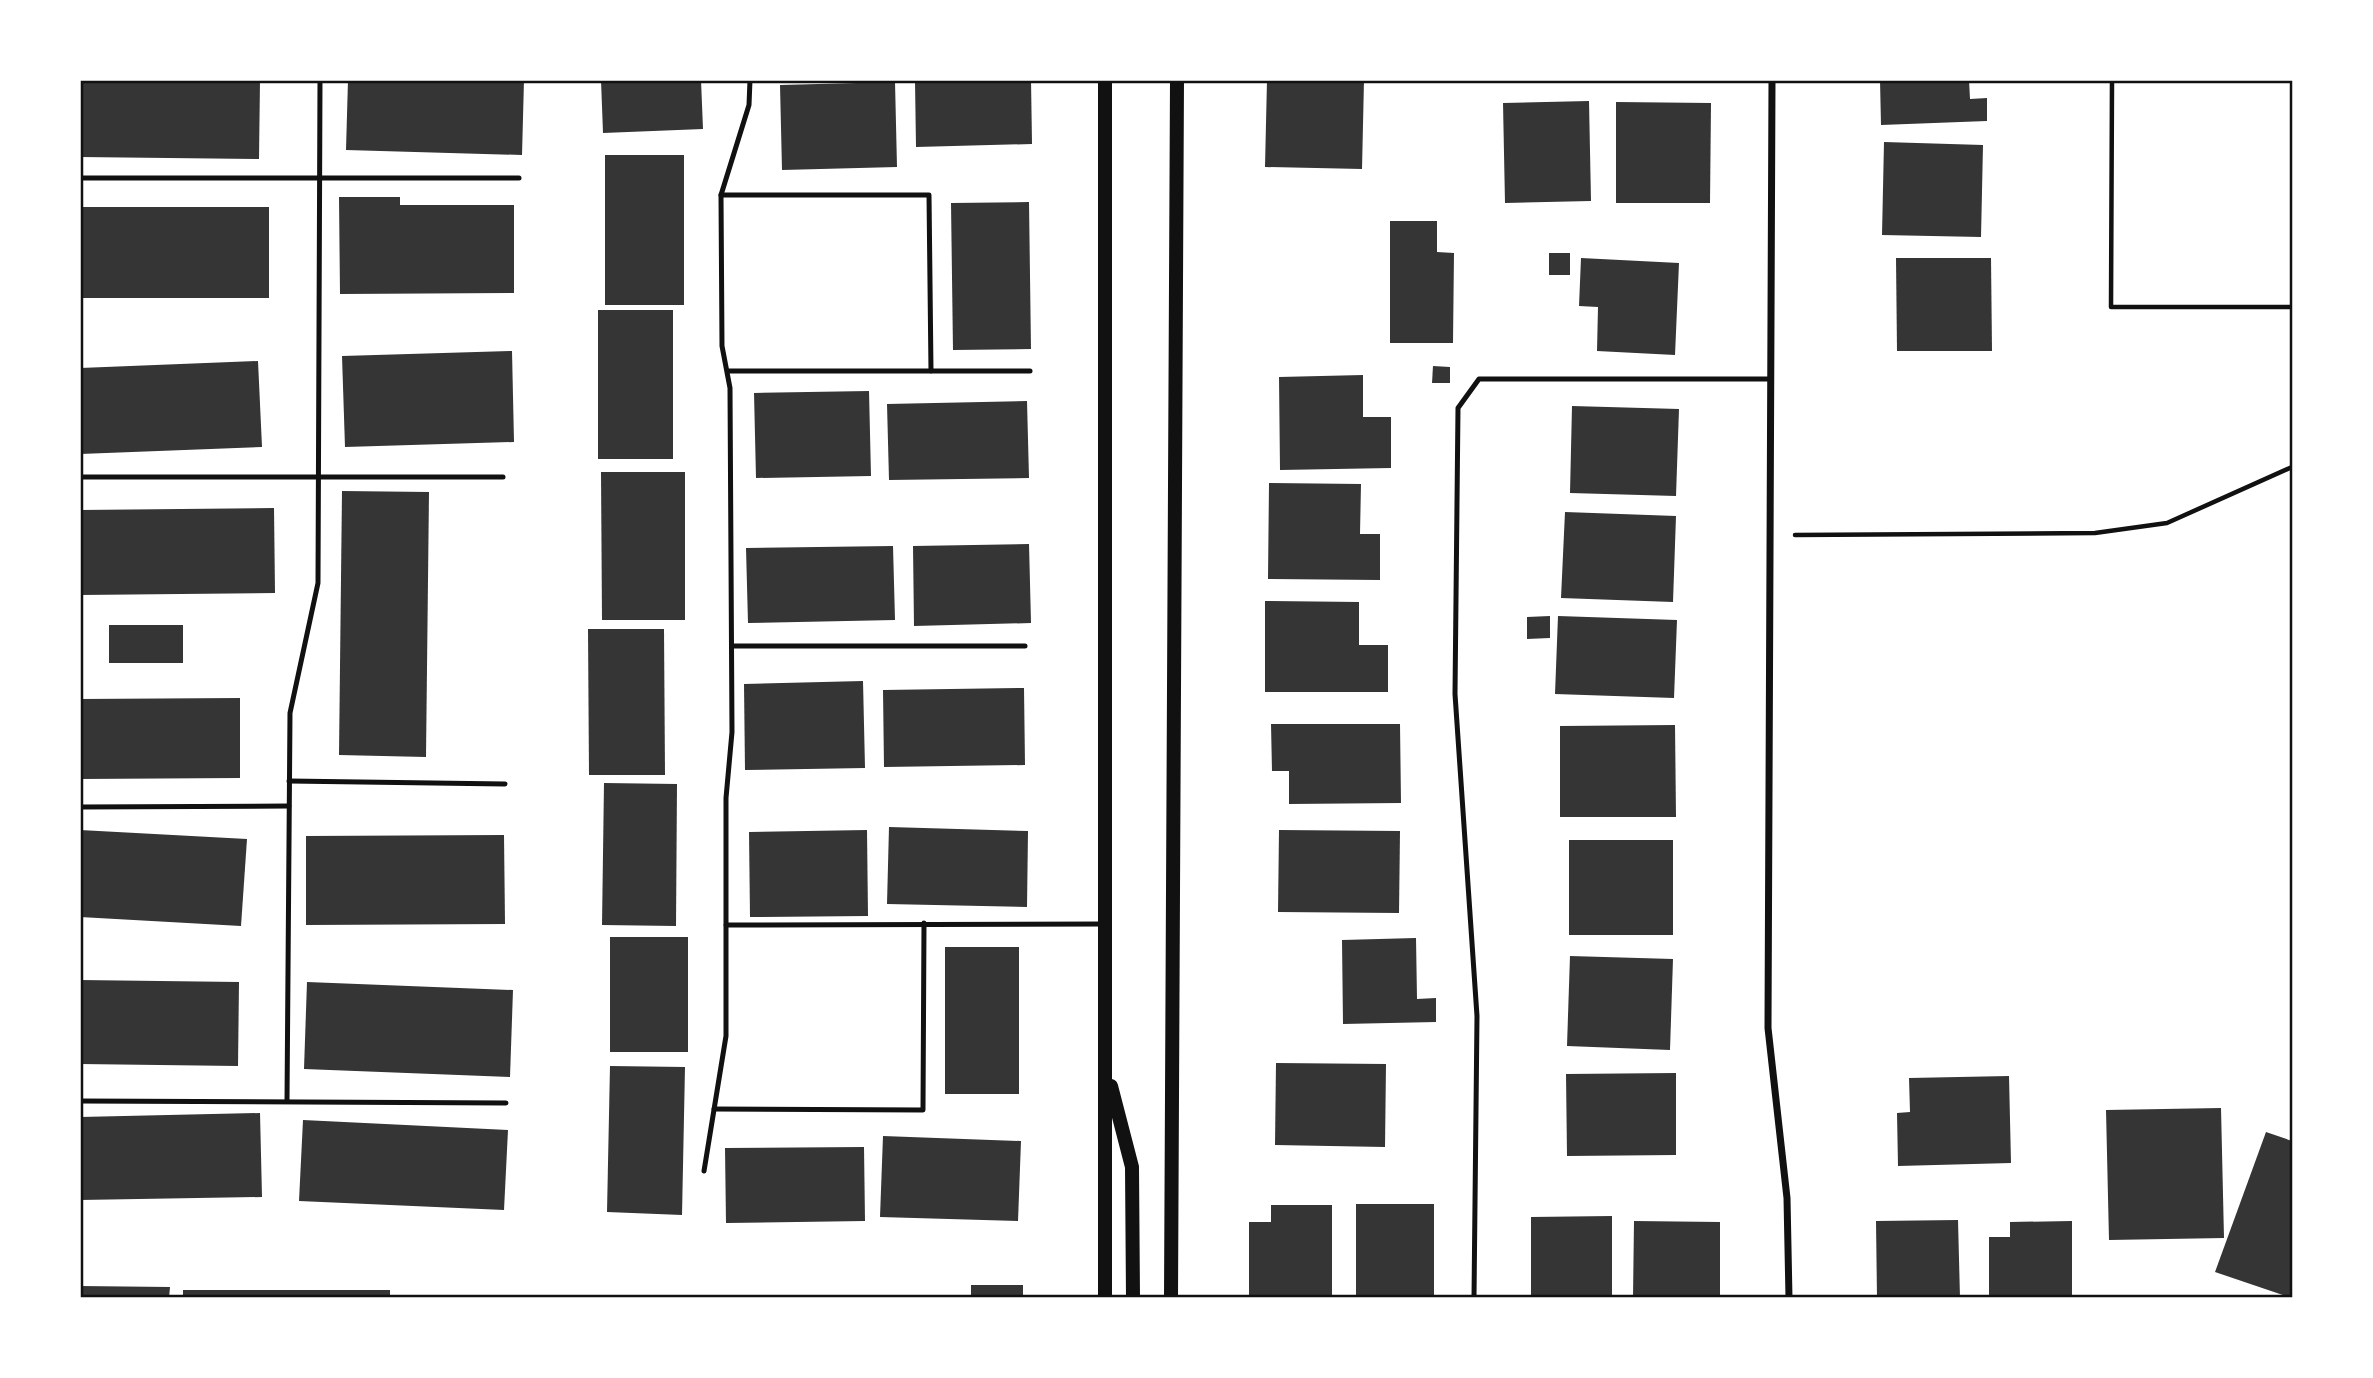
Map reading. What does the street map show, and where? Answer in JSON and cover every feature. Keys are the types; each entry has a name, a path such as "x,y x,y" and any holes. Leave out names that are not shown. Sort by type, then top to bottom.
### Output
{"main road":[{"path":"1105,80 1105,1297"},
{"path":"1171,1297 1177,80"},
{"path":"1106,1068 1130,1152 1133,1297"}],"street":[{"path":"1772,80 1768,1028 1787,1198 1789,1297"}],"lane":[{"path":"287,1101 290,713 318,583 320,80"},
{"path":"704,1171 726,1036 726,798 732,732 729,371 722,346 721,195 749,105 750,80"},
{"path":"80,178 519,178"},
{"path":"721,195 929,195 931,371"},
{"path":"729,371 1030,371"},
{"path":"1474,1297 1477,1016 1455,694 1458,408 1479,379 1771,379"},
{"path":"80,477 503,477"},
{"path":"732,646 1025,646"},
{"path":"289,781 505,784"},
{"path":"80,807 289,806"},
{"path":"714,1109 923,1110 925,923"},
{"path":"726,925 1106,924"},
{"path":"80,1101 506,1103"}],"path":[{"path":"2112,80 2111,307 2292,307"},
{"path":"1794,535 2107,531 2168,523 2292,467"}],"building":[{"path":"80,80 260,80 259,159 80,157"},
{"path":"348,80 524,80 522,155 346,150"},
{"path":"601,80 701,80 703,129 603,133"},
{"path":"1031,80 1032,144 916,147 915,81"},
{"path":"1267,80 1364,80 1362,169 1265,167"},
{"path":"1880,80 1969,80 1970,99 1987,98 1987,121 1881,125"},
{"path":"895,82 897,167 782,170 780,85"},
{"path":"1589,101 1591,201 1505,203 1503,103"},
{"path":"1616,102 1711,103 1710,203 1616,203"},
{"path":"1884,142 1983,145 1981,237 1882,235"},
{"path":"605,155 684,155 684,305 605,305"},
{"path":"339,197 400,197 400,205 514,205 514,293 340,294"},
{"path":"1029,202 1031,349 953,350 951,203"},
{"path":"80,207 269,207 269,298 80,298"},
{"path":"1390,221 1437,221 1437,252 1454,253 1453,343 1390,343"},
{"path":"1549,253 1570,253 1570,275 1549,275"},
{"path":"1581,258 1679,263 1675,355 1597,351 1598,307 1579,306"},
{"path":"1896,258 1991,258 1992,351 1897,351"},
{"path":"598,310 673,310 673,459 598,459"},
{"path":"512,351 514,442 345,447 342,356"},
{"path":"258,361 262,447 80,454 80,368"},
{"path":"1433,366 1450,367 1450,383 1432,383"},
{"path":"1363,375 1363,417 1391,417 1391,468 1280,470 1279,377"},
{"path":"869,391 871,476 756,478 754,393"},
{"path":"1027,401 1029,478 889,480 887,404"},
{"path":"1572,406 1679,409 1676,496 1570,493"},
{"path":"601,472 685,472 685,620 602,620"},
{"path":"1269,483 1361,484 1360,534 1380,534 1380,580 1268,579"},
{"path":"342,491 429,492 426,757 339,755"},
{"path":"274,508 275,593 80,595 80,510"},
{"path":"1565,512 1676,516 1673,602 1561,598"},
{"path":"1029,544 1031,623 914,626 913,546"},
{"path":"893,546 895,620 748,623 746,548"},
{"path":"1265,601 1359,602 1359,645 1388,645 1388,692 1265,692"},
{"path":"1550,616 1550,638 1527,639 1527,617"},
{"path":"1558,616 1677,620 1674,698 1555,694"},
{"path":"109,625 183,625 183,663 109,663"},
{"path":"588,629 664,629 665,775 589,775"},
{"path":"863,681 865,768 745,770 744,684"},
{"path":"1024,688 1025,765 884,767 883,690"},
{"path":"240,698 240,778 80,779 80,699"},
{"path":"1271,724 1400,724 1401,803 1289,804 1289,771 1272,771"},
{"path":"1675,725 1676,817 1560,817 1560,726"},
{"path":"604,783 677,784 676,926 602,925"},
{"path":"889,827 1028,831 1027,907 887,904"},
{"path":"80,830 247,839 241,926 80,917"},
{"path":"867,830 868,916 750,917 749,832"},
{"path":"1279,830 1400,831 1399,913 1278,912"},
{"path":"504,835 505,924 306,925 306,836"},
{"path":"1569,840 1673,840 1673,935 1569,935"},
{"path":"610,937 688,937 688,1052 610,1052"},
{"path":"1416,938 1417,999 1436,998 1436,1022 1343,1024 1342,940"},
{"path":"945,947 1019,947 1019,1094 945,1094"},
{"path":"1570,956 1673,959 1670,1050 1567,1046"},
{"path":"80,980 239,982 238,1066 80,1064"},
{"path":"307,982 513,990 510,1077 304,1069"},
{"path":"1276,1063 1386,1064 1385,1147 1275,1145"},
{"path":"610,1066 685,1067 682,1215 607,1212"},
{"path":"1676,1073 1676,1155 1567,1156 1566,1074"},
{"path":"2009,1076 2011,1163 1898,1166 1897,1113 1910,1112 1909,1078"},
{"path":"2221,1108 2224,1238 2109,1240 2106,1110"},
{"path":"260,1113 262,1197 80,1200 80,1117"},
{"path":"303,1120 508,1130 504,1210 299,1201"},
{"path":"2266,1132 2292,1141 2292,1298 2215,1272"},
{"path":"883,1136 1021,1141 1018,1221 880,1217"},
{"path":"864,1147 865,1221 726,1223 725,1148"},
{"path":"1356,1204 1434,1204 1434,1298 1356,1298"},
{"path":"1271,1205 1332,1205 1332,1298 1249,1298 1249,1222 1271,1222"},
{"path":"1612,1216 1612,1298 1531,1298 1531,1217"},
{"path":"1958,1220 1960,1298 1877,1298 1876,1221"},
{"path":"1634,1221 1720,1222 1720,1298 1633,1298"},
{"path":"2072,1221 2072,1298 1989,1298 1989,1237 2010,1237 2010,1222"},
{"path":"971,1285 1023,1285 1023,1298 971,1298"},
{"path":"80,1286 170,1287 169,1298 80,1298"},
{"path":"183,1290 390,1290 390,1298 183,1298"}]}
